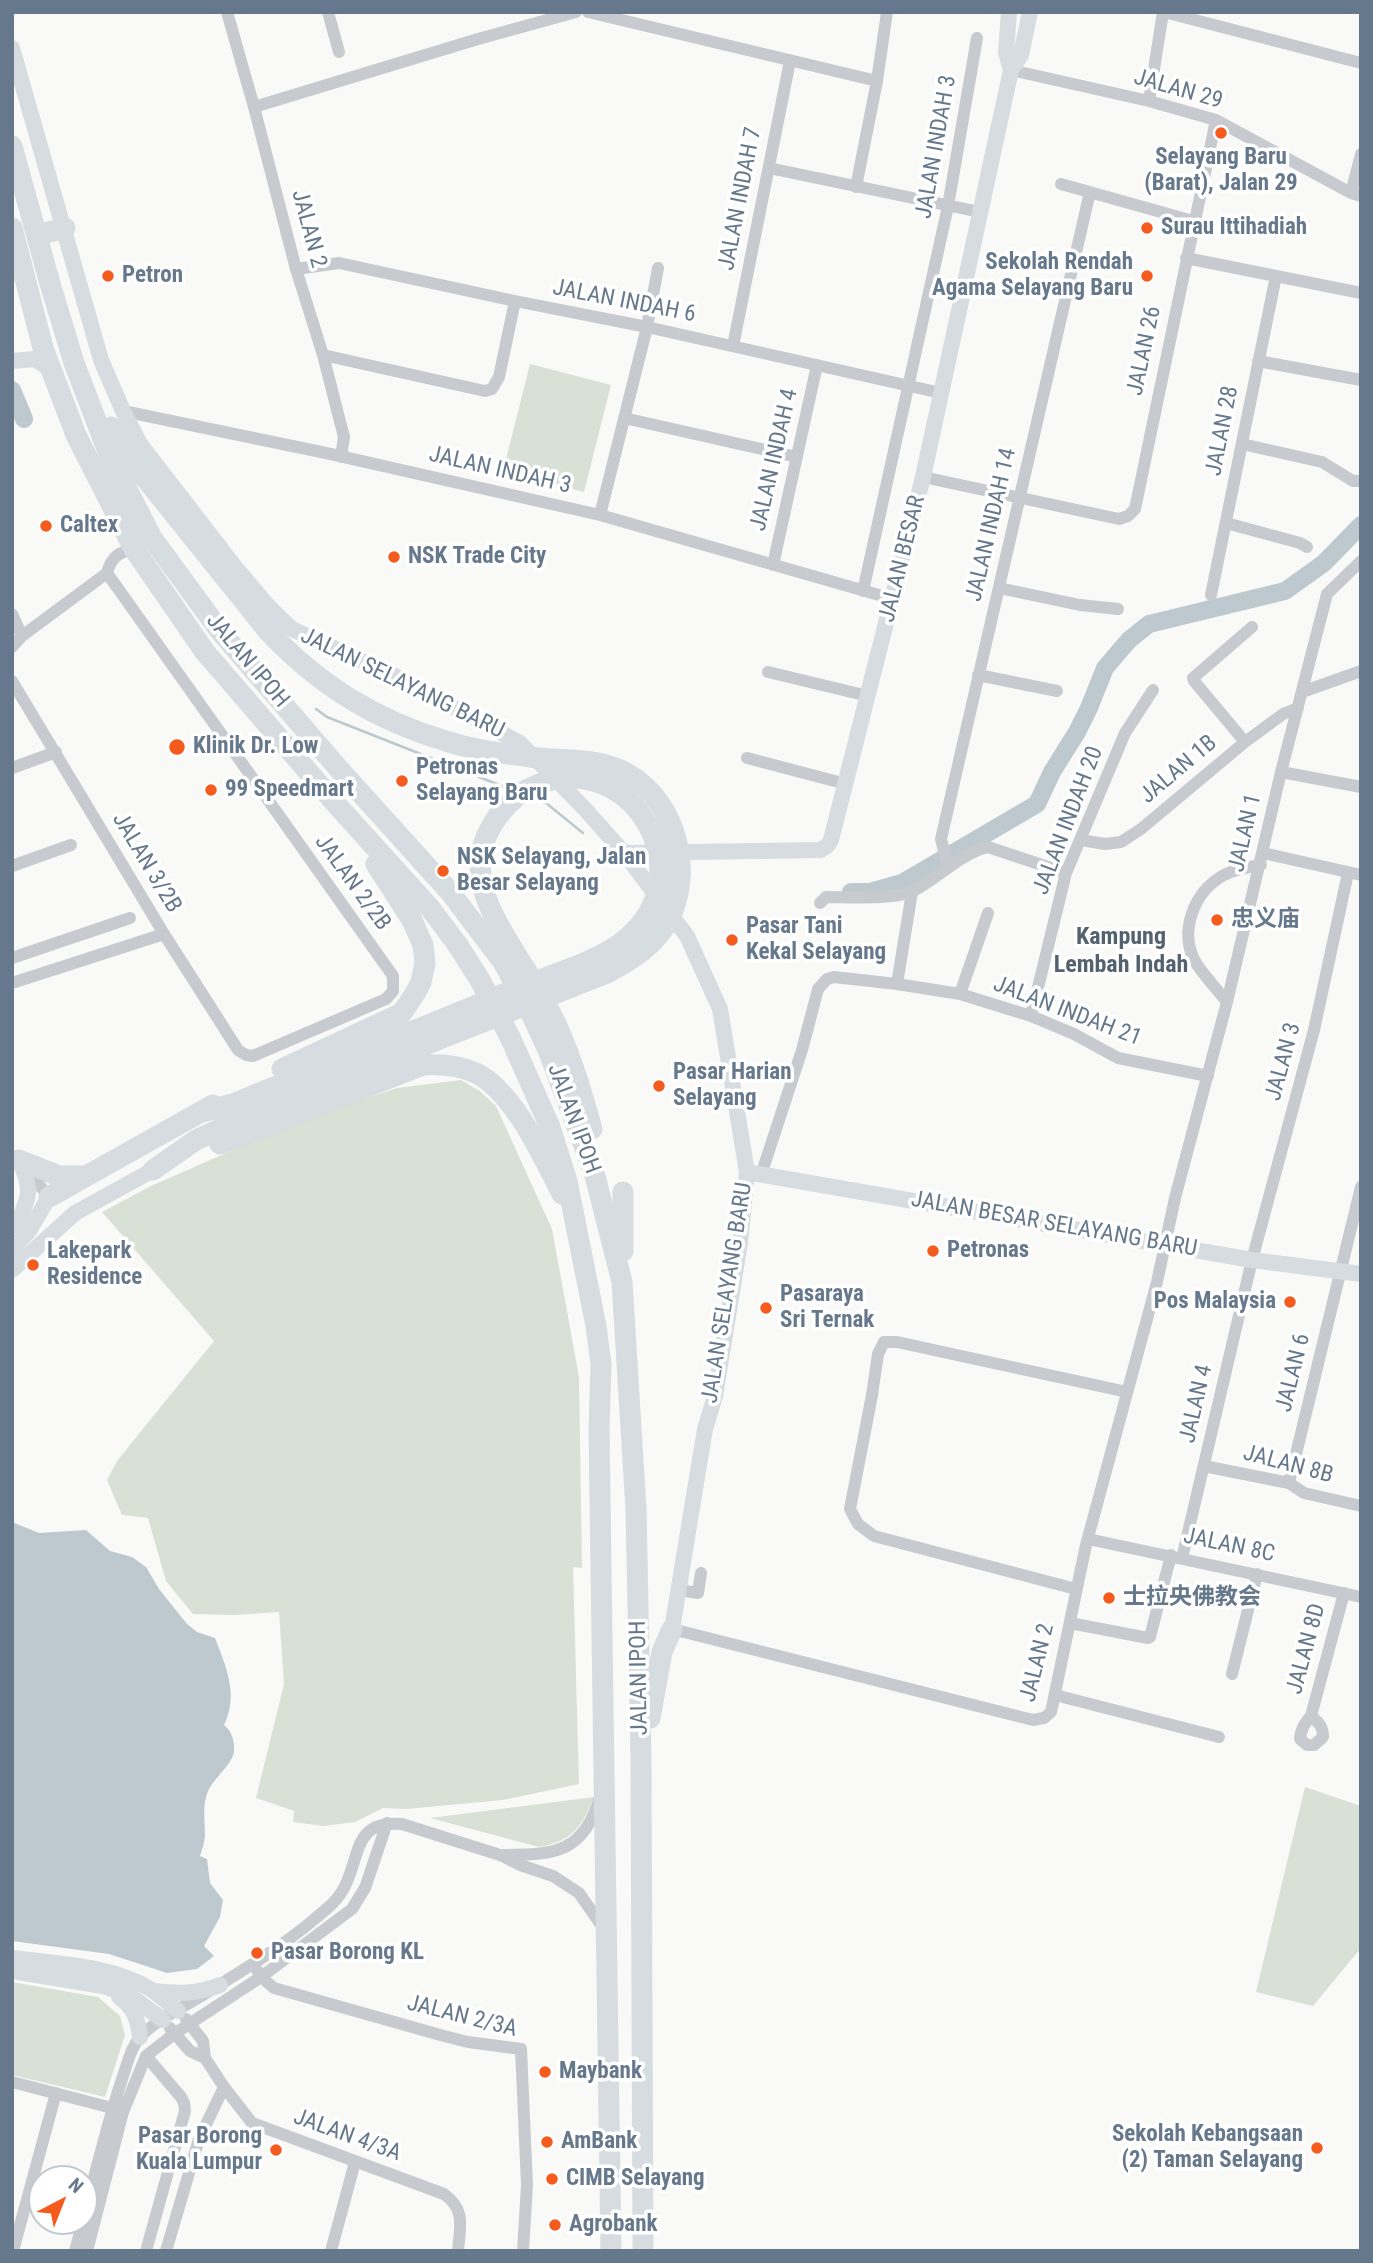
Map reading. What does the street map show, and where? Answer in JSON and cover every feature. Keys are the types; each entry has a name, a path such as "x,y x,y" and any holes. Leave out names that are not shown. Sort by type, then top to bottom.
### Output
{"highway":[{"name":"JALAN IPOH","path":"12,146 75,363 110,454 152,538 220,631 450,892 503,962 530,1011 569,1102 594,1172 622,1282 636,1509 640,1625 643,2251"},
{"path":"37,235 65,228"},
{"name":"JALAN IPOH","path":"12,229 39,331 76,435 134,549 205,652 430,908 457,944 496,1008 550,1127 567,1181 601,1364 611,2251"},
{"path":"49,280 117,439 222,575 289,654 326,684 374,712 445,741 498,752 597,763 620,769 639,782 657,801 675,833 679,848 680,879 673,910 656,938 637,956 607,973 320,1078 202,1112"},
{"path":"153,1170 196,1140 270,1106 320,1078 612,948 626,939 641,923 652,905 658,886 658,847 655,837 626,798 588,780 575,778 545,782 519,794 496,818 482,848 480,876 484,897 506,938 552,1015 581,1092 601,1165 612,1240"},
{"path":"336,804 394,890 423,945 425,963 421,982 402,1013"},
{"path":"49,1197 227,1096 402,1013 429,1005 449,1013 455,1022 453,1040 446,1049 423,1065 153,1170"},
{"path":"423,1065 442,1064 477,1073 508,1100 573,1216"},
{"path":"16,1156 59,1176 86,1176"},
{"path":"622,1282 623,1192"},
{"path":"570,1263 600,1430"},
{"path":"640,1625 654,1644 659,1643 672,1629"},
{"path":"641,1758 662,1653 672,1629"}],"street":[{"name":"JALAN 2","path":"227,12 296,269 323,355 344,437 341,457"},
{"path":"328,12 339,52"},
{"path":"254,107 576,12"},
{"path":"587,12 877,81"},
{"path":"856,187 877,81 887,12"},
{"path":"1009,12 1006,53 1011,70"},
{"path":"1011,70 1021,55 1030,12"},
{"path":"1149,101 1164,12 1361,63"},
{"name":"JALAN INDAH 3","path":"863,590 948,206 977,37"},
{"path":"12,48 65,228"},
{"name":"JALAN INDAH 7","path":"733,346 790,61"},
{"name":"JALAN 29","path":"1011,70 1149,101 1216,120 1356,194"},
{"name":"JALAN BESAR","path":"624,853 821,850 834,835 923,477 1011,70"},
{"name":"JALAN 26","path":"1019,498 1119,519 1128,516 1135,509 1216,120"},
{"path":"1356,194 1361,154"},
{"path":"769,168 981,212"},
{"path":"1061,184 1193,221"},
{"name":"JALAN INDAH 14","path":"947,864 941,839 1090,192"},
{"name":"JALAN SELAYANG BARU","path":"65,228 102,360 123,411 140,444 235,567 268,606 292,629 418,688 520,743 624,853 687,936 720,1009 754,1173 717,1383 705,1429 672,1629"},
{"path":"1186,258 1361,293"},
{"name":"JALAN INDAH 6","path":"296,269 339,263 647,327 942,393"},
{"path":"600,515 659,268"},
{"name":"JALAN 28","path":"1211,595 1276,276"},
{"path":"323,355 485,391 492,389 499,377 515,301"},
{"path":"16,360 37,340 39,331"},
{"path":"16,360 35,359 52,371"},
{"path":"1258,361 1361,380"},
{"name":"JALAN INDAH 4","path":"773,565 817,365"},
{"name":"JALAN INDAH 3","path":"123,411 600,515 893,599"},
{"path":"624,418 797,457"},
{"path":"1242,444 1322,462 1357,481"},
{"path":"923,477 1019,498"},
{"path":"1226,523 1298,542 1307,547"},
{"path":"12,647 22,636 107,573 113,558 121,551 134,549"},
{"name":"JALAN 1","path":"1166,1245 1175,1198 1227,1002 1281,772 1327,594 1361,561"},
{"name":"JALAN 2/2B","path":"107,573 393,976 393,991 386,999 253,1056"},
{"path":"999,588 1080,605 1118,609"},
{"path":"12,614 22,636"},
{"path":"1245,743 1193,678 1252,627"},
{"path":"1302,692 1361,671"},
{"path":"768,673 868,696"},
{"path":"978,676 1058,691"},
{"name":"JALAN 3/2B","path":"12,681 164,934 238,1050 253,1056"},
{"name":"JALAN INDAH 20","path":"1031,1016 1066,873 1125,733 1153,690"},
{"name":"JALAN 1B","path":"1081,840 1105,844 1121,842 1141,829 1283,714 1298,709"},
{"path":"12,768 56,752"},
{"path":"747,758 846,784"},
{"path":"1281,772 1361,787"},
{"path":"12,866 71,845"},
{"path":"820,903 822,898 827,897 899,896 912,892 947,864 988,847 1066,873"},
{"path":"1227,1002 1195,962 1190,943 1188,926 1193,908 1211,883 1225,874 1262,859 1354,874"},
{"name":"JALAN 3","path":"1252,1259 1354,874"},
{"path":"897,984 912,892"},
{"path":"960,994 988,913"},
{"path":"12,958 130,918"},
{"path":"12,983 164,934"},
{"name":"JALAN INDAH 21","path":"754,1173 822,983 834,977 960,994 1031,1016 1074,1034 1118,1058 1208,1076"},
{"path":"16,1156 49,1197"},
{"path":"14,1228 26,1204 29,1184 16,1156"},
{"path":"12,1270 75,1213 153,1170"},
{"name":"JALAN BESAR SELAYANG BARU","path":"754,1173 1166,1245 1361,1273"},
{"name":"JALAN 6","path":"1289,1483 1361,1187"},
{"path":"14,1228 49,1197"},
{"path":"12,1248 29,1231 49,1197"},
{"name":"JALAN 2","path":"672,1629 1033,1720 1048,1716 1055,1695 1088,1539 1166,1245"},
{"name":"JALAN 4","path":"1070,1623 1147,1639 1150,1637 1204,1466 1252,1259"},
{"path":"1076,1589 874,1536 858,1524 850,1509 878,1354 884,1342 897,1342 1126,1392"},
{"name":"JALAN 8B","path":"1204,1466 1289,1483 1304,1493 1361,1506"},
{"name":"JALAN 8C","path":"1088,1539 1361,1597"},
{"path":"679,1590 698,1593 701,1573"},
{"path":"1232,1674 1257,1574"},
{"name":"JALAN 8D","path":"1311,1716 1344,1593"},
{"path":"1055,1695 1219,1737"},
{"path":"500,1855 558,1852 572,1844 592,1819 606,1770"},
{"path":"87,2251 124,2112 146,2056 174,2034 261,1977 352,1909 365,1888 387,1823"},
{"path":"97,2165 112,2108 132,2049 140,2037 254,1964 335,1902 345,1886 365,1836 376,1826 387,1823 402,1825 500,1855 566,1882 591,1907 608,1934"},
{"path":"12,1958 103,1971 129,1979 152,1990 178,2011"},
{"path":"254,1964 261,1977"},
{"path":"12,1971 103,1986 129,1995 163,2020"},
{"name":"JALAN 2/3A","path":"261,1977 274,1988 444,2036 521,2049 527,2185 523,2251"},
{"path":"152,1990 182,1994 200,1992 220,1985"},
{"path":"103,1986 129,2004 137,2020 140,2037"},
{"name":"JALAN 4/3A","path":"178,2011 203,2041 205,2058 252,2123 443,2194 455,2203 460,2215 458,2251"},
{"name":"JALAN 4/3A","path":"163,2020 190,2050 205,2058"},
{"path":"146,2056 181,2097 185,2111 146,2251"},
{"path":"12,2082 112,2108"},
{"path":"166,2251 200,2139 224,2087"},
{"path":"13,2251 56,2093"},
{"path":"331,2251 355,2162"}],"shaded area":[{"path":"530,364 611,385 584,492 503,471"},
{"path":"461,1080 480,1091 496,1106 552,1229 579,1377 582,1568 573,1567 579,1784 503,1800 406,1809 383,1808 355,1822 323,1826 293,1822 294,1811 256,1798 284,1684 279,1612 193,1614 166,1581 148,1518 122,1515 107,1480 117,1461 214,1341 102,1212 153,1185 311,1116 397,1088"},
{"path":"12,1522 39,1533 86,1530 110,1551 132,1557 146,1567 159,1589 187,1624 197,1632 215,1638 231,1692 224,1725 232,1736 234,1750 231,1760 208,1791 205,1802 205,1838 200,1856 207,1859 210,1883 223,1900 220,1917 204,1946 214,1956 197,1969 167,1973 109,1954 12,1941"},
{"path":"1305,1787 1361,1806 1361,1948 1313,2006 1256,1992"},
{"path":"594,1797 580,1824 568,1837 539,1847 430,1818"},
{"path":"12,1982 98,1997 120,2016 125,2035 105,2097 12,2075"}],"waterway":[{"path":"12,390 24,419"},
{"path":"851,892 870,892 902,883 1037,804 1052,772 1077,732 1105,668 1129,640 1149,624 1285,591 1324,563 1361,525"},
{"path":"316,709 327,717 512,790"},
{"path":"532,798 546,803 583,833"}],"place":[{"name":"Selayang Baru (Barat), Jalan 29","path":"1221,133"},
{"name":"Surau Ittihadiah","path":"1147,228"},
{"name":"Petron","path":"108,276"},
{"name":"Sekolah Rendah Agama Selayang Baru","path":"1147,276"},
{"name":"Caltex","path":"46,526"},
{"name":"NSK Trade City","path":"394,557"},
{"name":"Klinik Dr. Low","path":"177,747"},
{"name":"Petronas Selayang Baru","path":"402,781"},
{"name":"99 Speedmart","path":"211,790"},
{"name":"NSK Selayang, Jalan Besar Selayang","path":"443,871"},
{"name":"忠义庙","path":"1217,920"},
{"name":"Pasar Tani Kekal Selayang","path":"732,940"},
{"name":"Pasar Harian Selayang","path":"659,1086"},
{"name":"Petronas","path":"933,1251"},
{"name":"Lakepark Residence","path":"33,1265"},
{"name":"Pos Malaysia","path":"1290,1302"},
{"name":"Pasaraya Sri Ternak","path":"766,1308"},
{"name":"士拉央佛教会","path":"1109,1598"},
{"name":"Pasar Borong KL","path":"257,1953"},
{"name":"Maybank","path":"545,2072"},
{"name":"AmBank","path":"547,2142"},
{"name":"Sekolah Kebangsaan (2) Taman Selayang","path":"1317,2148"},
{"name":"Pasar Borong Kuala Lumpur","path":"276,2150"},
{"name":"CIMB Selayang","path":"552,2179"},
{"name":"Agrobank","path":"555,2225"}],"district":[{"name":"Kampung Lembah Indah","path":"1121,952"}]}
